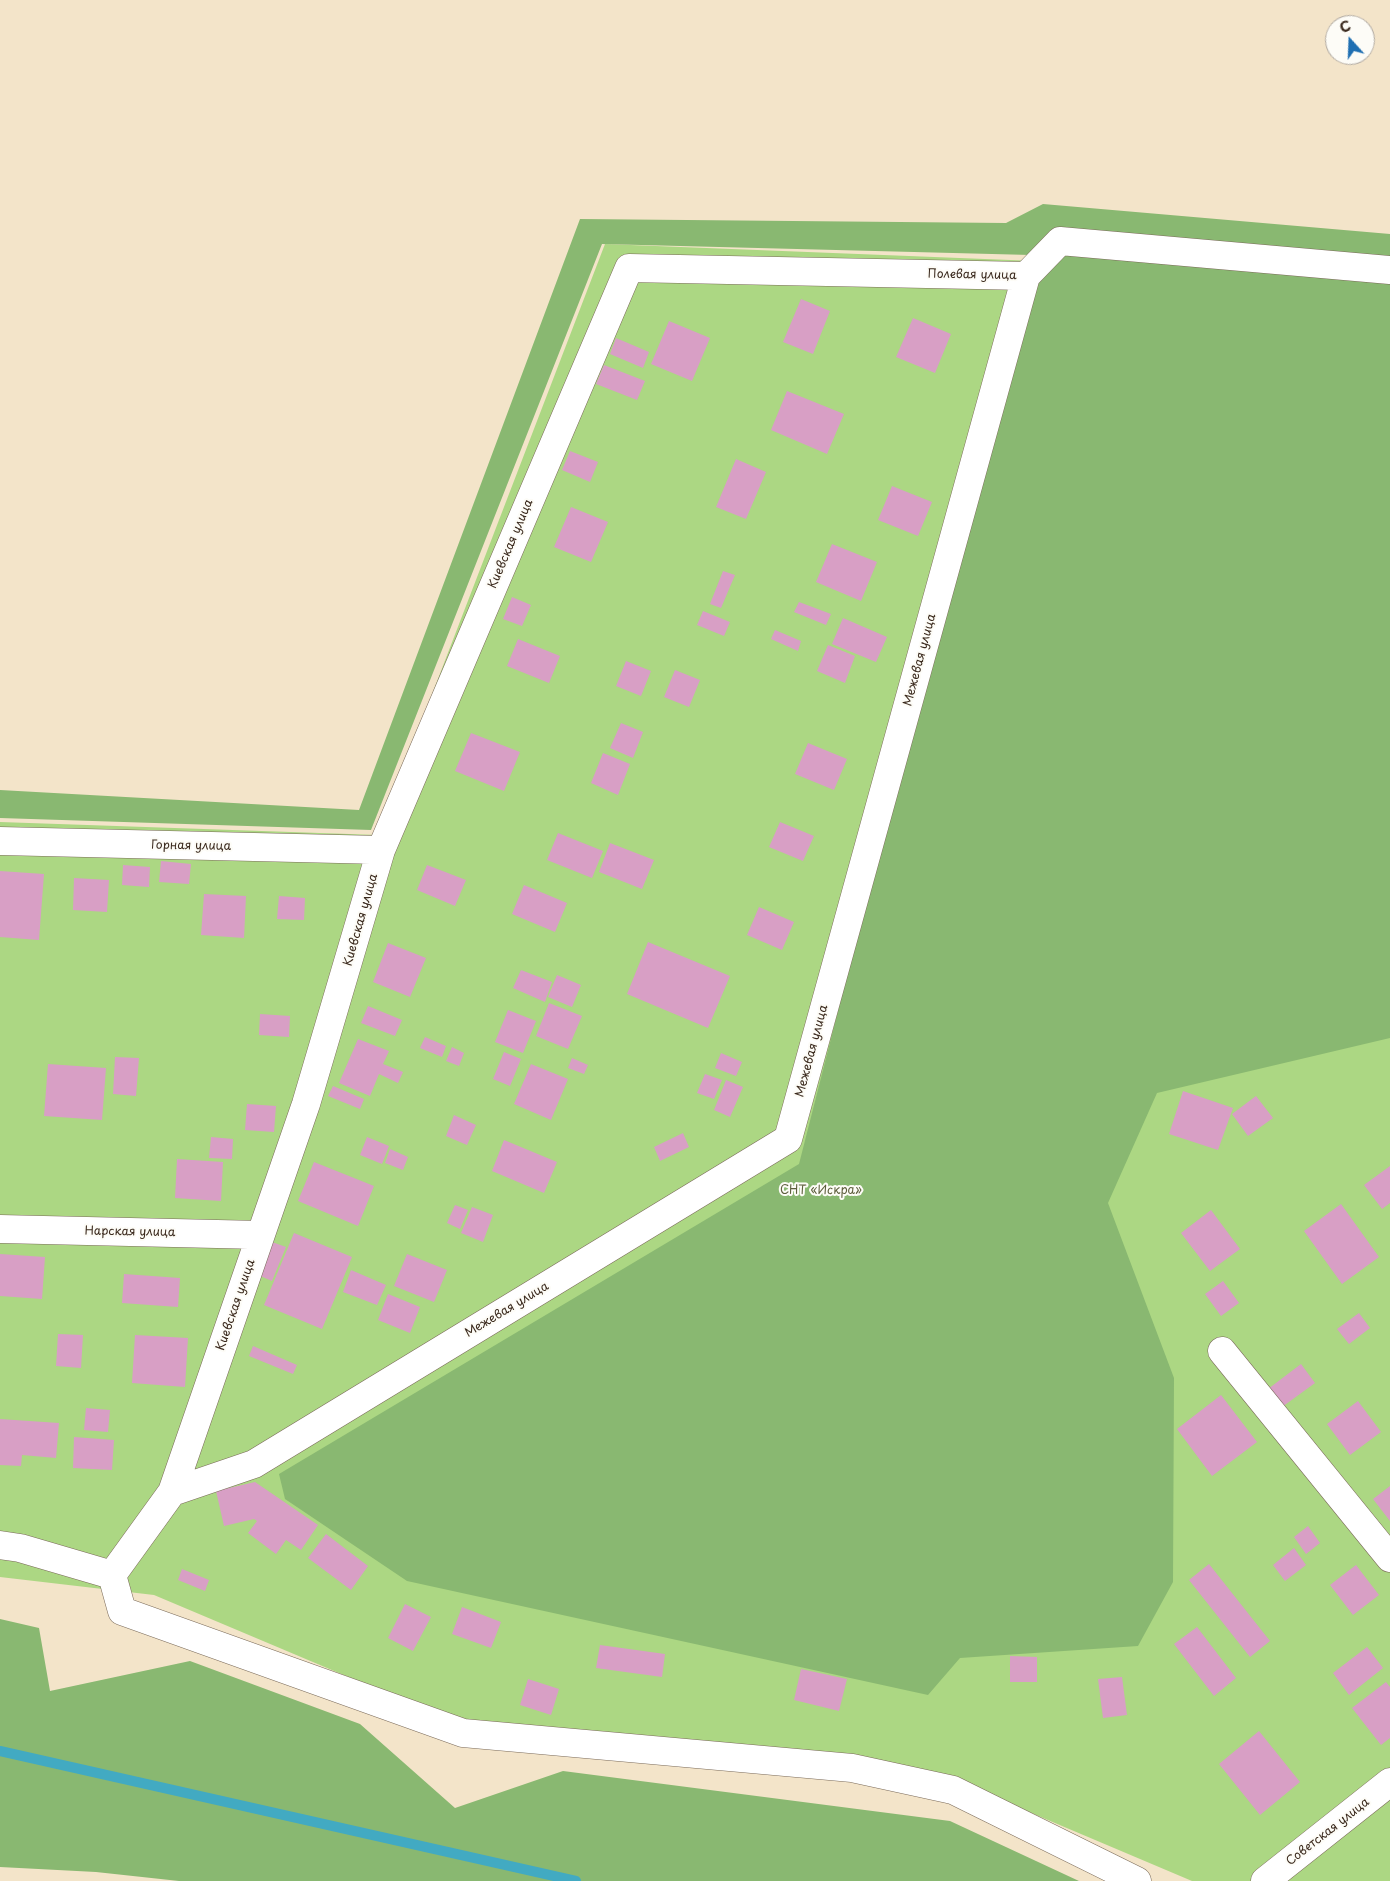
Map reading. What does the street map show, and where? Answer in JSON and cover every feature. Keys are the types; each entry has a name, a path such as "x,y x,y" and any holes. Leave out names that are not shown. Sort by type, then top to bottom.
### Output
{"street":[{"name":"Полевая улица","path":"629,268 1026,276 1060,241 1390,270"},
{"name":"Киевская улица","path":"112,1575 172,1492 306,1104 381,850 629,268"},
{"name":"Межевая улица","path":"172,1492 254,1464 788,1139 1026,276"},
{"name":"Горная улица","path":"0,841 381,850"},
{"name":"Нарская улица","path":"0,1229 260,1235"},
{"path":"1222,1351 1390,1558"},
{"path":"0,1545 20,1548 112,1575 122,1611 463,1733 852,1768 953,1790 1136,1881"},
{"name":"Советская улица","path":"1265,1881 1390,1782"}],"green space":[{"path":"1043,204 1390,234 1390,1038 1157,1093 1108,1203 1174,1378 1173,1582 1138,1646 960,1658 928,1695 407,1581 285,1499 279,1474 799,1164 1031,255 602,244 371,830 0,818 0,790 359,810 580,219 1006,223"},
{"name":"СНТ «Искра»","path":"605,244 1390,275 1390,1881 1192,1881 951,1779 448,1719 154,1595 0,1577 0,822 378,835"},
{"path":"0,1619 39,1628 50,1691 190,1661 360,1724 455,1808 563,1771 950,1821 1079,1881 179,1881 96,1872 0,1867"}],"building":[{"path":"801,299 830,311 813,354 783,342"},
{"path":"913,318 951,334 935,373 896,357"},
{"path":"669,321 710,338 692,381 651,364"},
{"path":"616,338 649,352 643,368 610,354"},
{"path":"604,365 645,381 637,400 596,384"},
{"path":"787,391 844,414 827,454 771,430"},
{"path":"570,451 598,462 590,482 562,470"},
{"path":"736,459 766,472 746,519 716,507"},
{"path":"892,486 932,502 918,536 878,520"},
{"path":"571,507 608,522 591,562 554,547"},
{"path":"832,544 877,562 861,601 816,582"},
{"path":"723,571 735,575 721,608 710,604"},
{"path":"512,597 531,605 522,626 503,619"},
{"path":"799,602 831,614 826,625 794,612"},
{"path":"703,611 730,622 724,636 697,625"},
{"path":"843,618 887,637 876,662 832,644"},
{"path":"775,630 801,641 798,651 771,639"},
{"path":"518,639 560,656 549,683 507,666"},
{"path":"828,645 855,656 845,683 817,671"},
{"path":"626,661 651,671 641,696 616,686"},
{"path":"675,670 700,680 689,707 664,697"},
{"path":"621,723 643,732 633,758 610,748"},
{"path":"471,733 520,752 504,791 455,771"},
{"path":"808,743 847,759 834,790 795,774"},
{"path":"603,753 630,764 618,795 591,783"},
{"path":"780,822 814,836 803,861 769,847"},
{"path":"558,833 603,851 592,878 547,860"},
{"path":"610,843 654,860 642,889 599,872"},
{"path":"161,861 191,864 189,884 159,882"},
{"path":"123,865 150,867 149,887 122,885"},
{"path":"427,865 466,880 455,906 417,890"},
{"path":"0,871 44,874 39,940 0,937"},
{"path":"74,878 109,880 107,912 73,910"},
{"path":"524,885 567,903 555,932 512,914"},
{"path":"204,894 246,896 244,938 201,935"},
{"path":"279,896 305,898 304,920 277,919"},
{"path":"759,907 794,922 782,950 747,935"},
{"path":"648,942 730,976 708,1028 627,994"},
{"path":"388,943 426,958 410,997 373,982"},
{"path":"521,970 552,982 545,1002 513,988"},
{"path":"557,975 581,985 572,1007 548,997"},
{"path":"549,1003 582,1016 568,1049 536,1036"},
{"path":"368,1006 402,1020 395,1036 361,1023"},
{"path":"508,1010 536,1021 523,1053 495,1042"},
{"path":"260,1014 290,1016 289,1037 259,1035"},
{"path":"425,1037 446,1046 442,1057 420,1048"},
{"path":"358,1039 389,1051 383,1064 403,1072 398,1083 379,1074 370,1096 339,1083"},
{"path":"452,1047 464,1053 459,1066 446,1061"},
{"path":"504,1052 521,1059 510,1086 493,1079"},
{"path":"721,1053 742,1062 736,1076 715,1068"},
{"path":"115,1057 139,1058 136,1096 113,1094"},
{"path":"572,1058 588,1065 584,1074 568,1068"},
{"path":"48,1064 106,1068 102,1120 44,1116"},
{"path":"531,1064 568,1079 551,1120 514,1104"},
{"path":"705,1074 722,1080 714,1099 697,1093"},
{"path":"726,1080 743,1087 730,1117 714,1110"},
{"path":"333,1086 364,1099 360,1109 328,1096"},
{"path":"1183,1091 1233,1108 1218,1150 1169,1134"},
{"path":"1256,1096 1273,1118 1248,1136 1232,1114"},
{"path":"247,1104 276,1106 274,1132 245,1130"},
{"path":"454,1115 476,1125 467,1145 446,1136"},
{"path":"683,1133 689,1147 660,1161 654,1147"},
{"path":"211,1137 233,1139 232,1159 209,1158"},
{"path":"367,1137 389,1146 382,1164 360,1155"},
{"path":"504,1140 557,1162 544,1193 492,1171"},
{"path":"390,1149 408,1157 403,1170 385,1163"},
{"path":"177,1159 223,1162 221,1201 175,1198"},
{"path":"314,1162 374,1186 358,1226 298,1201"},
{"path":"1390,1166 1390,1203 1382,1209 1364,1185"},
{"path":"1341,1204 1379,1257 1342,1284 1304,1231"},
{"path":"455,1205 468,1210 460,1229 447,1223"},
{"path":"472,1207 493,1215 483,1242 461,1233"},
{"path":"1211,1210 1240,1249 1210,1271 1181,1233"},
{"path":"294,1233 352,1257 322,1329 264,1305"},
{"path":"272,1242 286,1247 272,1281 258,1275"},
{"path":"0,1254 45,1257 42,1299 0,1296"},
{"path":"407,1254 447,1270 434,1302 394,1286"},
{"path":"351,1270 386,1285 377,1305 343,1292"},
{"path":"124,1274 180,1278 178,1307 122,1303"},
{"path":"1223,1281 1239,1303 1221,1316 1205,1294"},
{"path":"388,1294 420,1307 410,1333 378,1320"},
{"path":"1359,1313 1370,1328 1349,1344 1337,1329"},
{"path":"58,1334 83,1335 81,1368 56,1366"},
{"path":"135,1335 188,1338 185,1387 132,1383"},
{"path":"253,1346 297,1365 293,1374 249,1356"},
{"path":"1301,1364 1315,1383 1282,1407 1268,1389"},
{"path":"1221,1395 1257,1442 1212,1476 1177,1429"},
{"path":"1358,1401 1381,1432 1350,1455 1327,1424"},
{"path":"86,1408 110,1410 108,1432 84,1430"},
{"path":"0,1419 59,1423 56,1458 22,1455 21,1466 0,1465"},
{"path":"74,1437 114,1440 112,1470 73,1468"},
{"path":"255,1482 318,1525 301,1550 286,1540 276,1554 248,1533 257,1521 254,1519 224,1526 216,1491"},
{"path":"1390,1486 1390,1521 1373,1499"},
{"path":"1308,1526 1320,1543 1306,1554 1294,1537"},
{"path":"326,1534 368,1566 351,1590 308,1558"},
{"path":"1294,1548 1306,1565 1285,1581 1273,1565"},
{"path":"1209,1564 1270,1641 1250,1657 1189,1580"},
{"path":"1356,1565 1379,1595 1353,1615 1330,1585"},
{"path":"182,1569 209,1580 205,1591 178,1580"},
{"path":"405,1604 431,1617 413,1651 388,1638"},
{"path":"462,1607 501,1622 491,1648 452,1634"},
{"path":"1197,1627 1236,1678 1214,1696 1174,1644"},
{"path":"600,1645 665,1654 662,1677 596,1668"},
{"path":"1367,1647 1383,1668 1349,1695 1333,1673"},
{"path":"1010,1656 1037,1657 1037,1682 1010,1682"},
{"path":"801,1669 847,1679 839,1711 794,1700"},
{"path":"1122,1677 1127,1715 1103,1718 1098,1679"},
{"path":"528,1679 559,1689 551,1715 520,1705"},
{"path":"1386,1682 1390,1687 1390,1738 1381,1745 1352,1708"},
{"path":"1259,1731 1300,1782 1260,1815 1219,1764"}],"waterway":[{"path":"0,1751 576,1881"}]}
